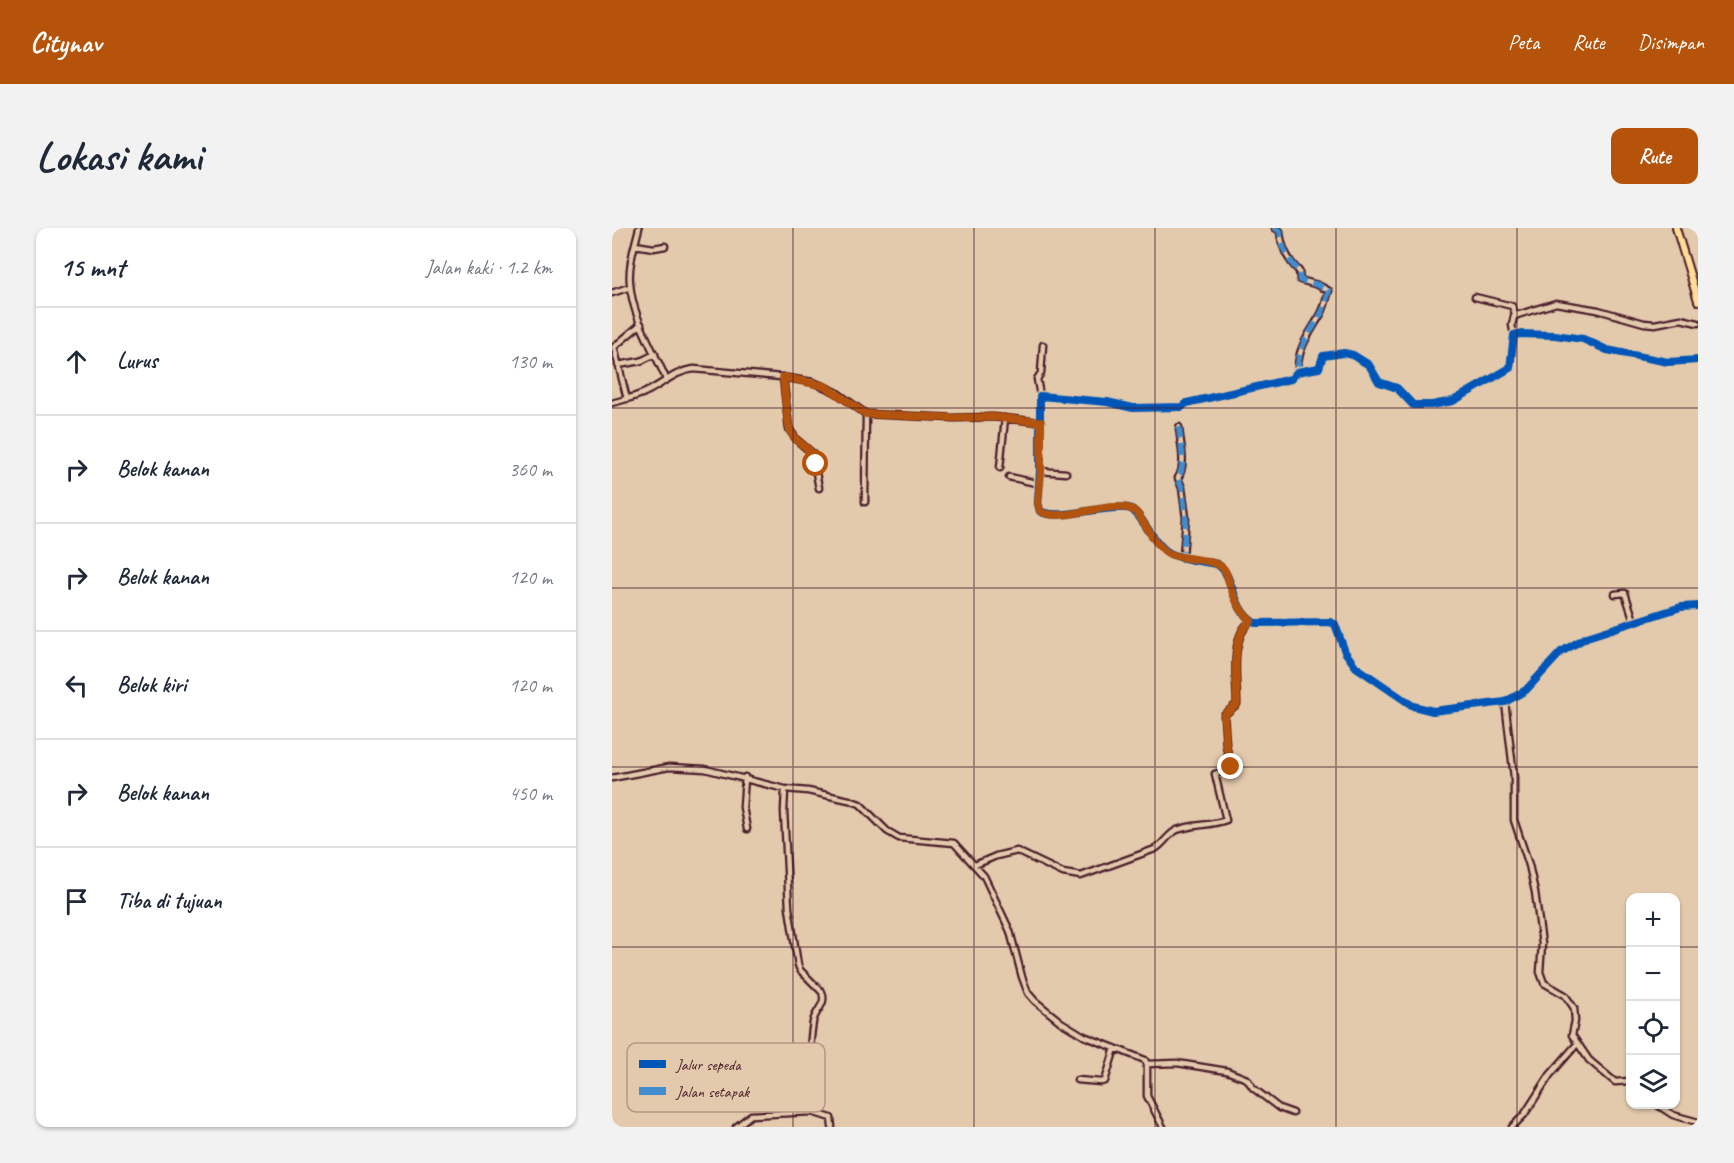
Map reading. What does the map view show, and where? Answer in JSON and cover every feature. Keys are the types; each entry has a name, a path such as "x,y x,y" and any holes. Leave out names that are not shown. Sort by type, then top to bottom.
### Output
{"main road":[{"path":"1676,228 1698,301"}],"street":[{"path":"639,228 634,245 630,286 633,304 666,379"},
{"path":"1275,228 1280,231 1282,244 1293,265 1299,271 1300,280 1329,291 1310,335 1302,344 1298,371"},
{"path":"634,245 654,248 665,246"},
{"path":"612,293 630,286"},
{"path":"1475,297 1512,306 1516,316"},
{"path":"1040,396 1107,402 1133,408 1174,408 1187,403 1291,380 1298,371 1318,369 1323,356 1349,354 1369,365 1379,382 1397,388 1413,405 1432,405 1453,400 1510,368 1514,335 1512,321 1516,316 1556,303 1598,310 1644,323 1681,319 1698,322"},
{"path":"627,399 613,347 641,324"},
{"path":"1514,335 1578,338 1589,340 1603,349 1668,362 1698,360"},
{"path":"1042,345 1041,373 1037,379 1041,422 1038,508 1043,513 1061,514 1100,508 1129,508 1137,513 1147,530 1170,554 1217,564 1224,568 1236,600 1251,621"},
{"path":"612,369 655,354"},
{"path":"612,403 653,389 684,370 694,369 783,377 825,386 866,414 1005,418 1041,422"},
{"path":"783,377 789,429 797,440 812,453 819,488"},
{"path":"865,502 866,414"},
{"path":"1000,468 1005,418"},
{"path":"1179,426 1183,463 1182,472 1178,478 1182,488 1186,518 1183,556"},
{"path":"1041,471 1066,473"},
{"path":"1009,477 1040,484"},
{"path":"1615,594 1625,593 1634,621"},
{"path":"975,865 1017,850 1063,873 1081,876 1155,849 1176,831 1226,820 1215,774 1231,770 1226,745 1224,715 1237,704 1235,665 1237,649 1244,626 1251,621 1264,623 1330,622 1335,624 1346,652 1356,667 1419,708 1433,711 1505,702 1526,690 1561,652 1577,642 1681,607 1698,606"},
{"path":"1505,702 1514,777 1514,820 1535,892 1542,944 1540,972 1544,983 1564,995 1574,1008 1575,1021 1572,1035 1589,1060 1615,1082 1626,1081"},
{"path":"612,778 680,766 705,769 745,777 786,789 808,791 849,800 860,804 887,831 899,838 954,843 984,876 1010,931 1028,993 1061,1022 1084,1036 1141,1057 1147,1064 1147,1096 1163,1127"},
{"path":"745,777 743,807 747,829"},
{"path":"786,789 784,811 789,908 798,964 800,970 824,996 821,1007 814,1015 811,1043"},
{"path":"1512,1127 1524,1114 1550,1075 1577,1044"},
{"path":"1077,1080 1101,1083 1105,1081 1115,1048"},
{"path":"1147,1064 1177,1064 1227,1071 1247,1079 1253,1088 1279,1108 1293,1113"},
{"path":"1664,1109 1673,1115 1698,1122"},
{"path":"736,1127 751,1115 813,1112 831,1118 832,1127"}],"marked path":[{"path":"1275,228 1280,231 1288,258 1299,271 1300,280 1329,291 1322,311 1302,348 1298,371"},
{"path":"1179,427 1183,460 1178,478 1182,488 1186,518 1183,556"}],"cycle path":[{"path":"1698,360 1668,362 1607,350 1583,339 1555,335 1518,334 1514,335 1510,368 1453,401 1432,405 1413,405 1397,388 1379,382 1369,365 1353,355 1344,353 1323,356 1319,368 1297,372 1291,379 1187,403 1182,407 1133,408 1107,402 1040,396 1038,503 1040,511 1047,514 1069,514 1118,508 1132,510 1162,548 1168,552 1184,558 1217,564 1228,577 1242,610 1255,623 1330,622 1335,624 1345,652 1356,667 1413,706 1433,711 1505,702 1526,690 1561,652 1587,637 1681,607 1698,606"}],"route":[{"path":"816,464 812,453 797,440 789,429 783,377 825,386 866,414 953,418 993,417 1041,422 1041,471 1038,503 1040,511 1050,515 1100,508 1129,508 1137,513 1151,536 1170,554 1217,564 1224,568 1236,600 1251,621 1244,626 1237,649 1235,665 1237,704 1224,715 1227,757 1231,767"}]}
